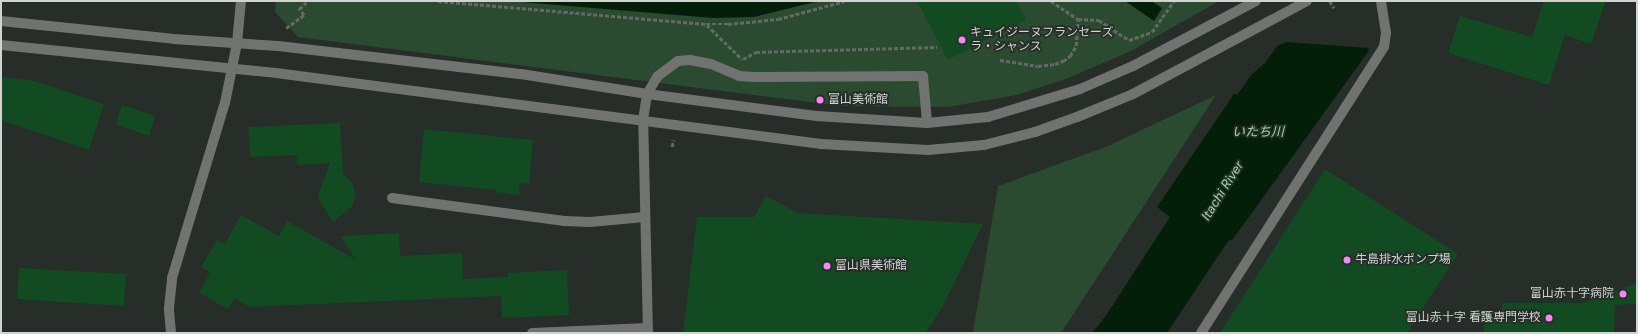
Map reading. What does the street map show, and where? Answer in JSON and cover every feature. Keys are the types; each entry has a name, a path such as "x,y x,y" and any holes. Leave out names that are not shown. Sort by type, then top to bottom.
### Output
{"street":[{"path":"171,333 169,308 172,278 225,103 233,70 241,1"},
{"path":"1,21 174,39 278,46 521,74 647,94 817,116 926,123 988,117 1080,89 1133,66 1256,1"},
{"path":"1,44 233,70 276,73 829,145 928,150 984,145 1035,132 1133,94 1307,1"},
{"path":"1201,333 1384,47 1386,33 1381,1"},
{"path":"532,333 647,330 643,120 647,94 658,76 678,61 690,60 711,64 739,76 753,77 923,76 926,123"},
{"path":"392,198 564,221 590,222 645,217"}],"path":[{"path":"286,28 304,14 299,9 308,1"},
{"path":"438,1 706,24 728,24 778,19 845,1"},
{"path":"1051,1 1078,19 1099,20 1130,40 1152,32 1174,1"},
{"path":"1330,1 1334,8"},
{"path":"1000,60 1038,66 1055,64 1063,61 1070,56 1076,46 1078,19"},
{"path":"743,60 756,52 937,47"}],"shaded area":[{"path":"276,1 1219,1 1131,51 1066,79 1016,95 948,107 841,106 298,37 275,12"},
{"path":"1216,95 1061,333 973,333 998,186 1108,146"}],"water":[{"path":"509,1 819,1 754,17 713,18"},
{"path":"1125,1 1151,1 1162,8 1154,21"},
{"name":"いたち川","path":"1287,42 1369,48 1368,52 1233,239 1228,241 1167,333 1092,333 1105,317 1170,217 1157,207 1234,94 1237,95 1251,75 1266,62 1277,46"}],"building":[{"name":"キュイジーヌフランセーズ ラ・シャンス","path":"917,1 1016,1 1026,20 948,60"},
{"path":"1544,1 1606,1 1591,44 1565,35 1549,85 1448,53 1460,16 1532,37"},
{"path":"1,77 34,81 104,104 89,150 1,120"},
{"path":"122,105 155,116 149,136 116,124"},
{"path":"340,123 343,173 352,183 356,194 352,206 333,222 318,195 330,163 297,165 297,155 250,157 248,127"},
{"path":"424,129 533,140 529,184 520,183 519,195 496,192 496,190 419,182"},
{"path":"1325,169 1458,254 1407,333 1220,333"},
{"name":"富山県美術館","path":"766,196 798,213 983,224 942,308 925,333 683,333 697,217 754,217"},
{"path":"241,215 279,236 287,221 356,260 341,236 399,233 400,256 462,253 463,279 508,277 508,273 567,270 569,315 502,318 501,296 250,307 234,298 228,309 199,293 210,272 201,267 217,240 225,244"},
{"path":"19,268 126,274 124,306 17,299"},
{"name":"富山赤十字 看護専門学校","path":"1637,283 1637,304 1615,305 1614,333 1484,333 1484,310 1502,310 1502,303 1583,303"}],"place":[{"name":"キュイジーヌフランセーズ ラ・シャンス","path":"962,40"},
{"name":"富山美術館","path":"820,100"},
{"name":"牛島排水ポンプ場","path":"1347,260"},
{"name":"富山県美術館","path":"827,266"},
{"name":"富山赤十字病院","path":"1623,294"},
{"name":"富山赤十字 看護専門学校","path":"1549,318"}],"water label":[{"name":"Itachi River","path":"1223,191"}]}
